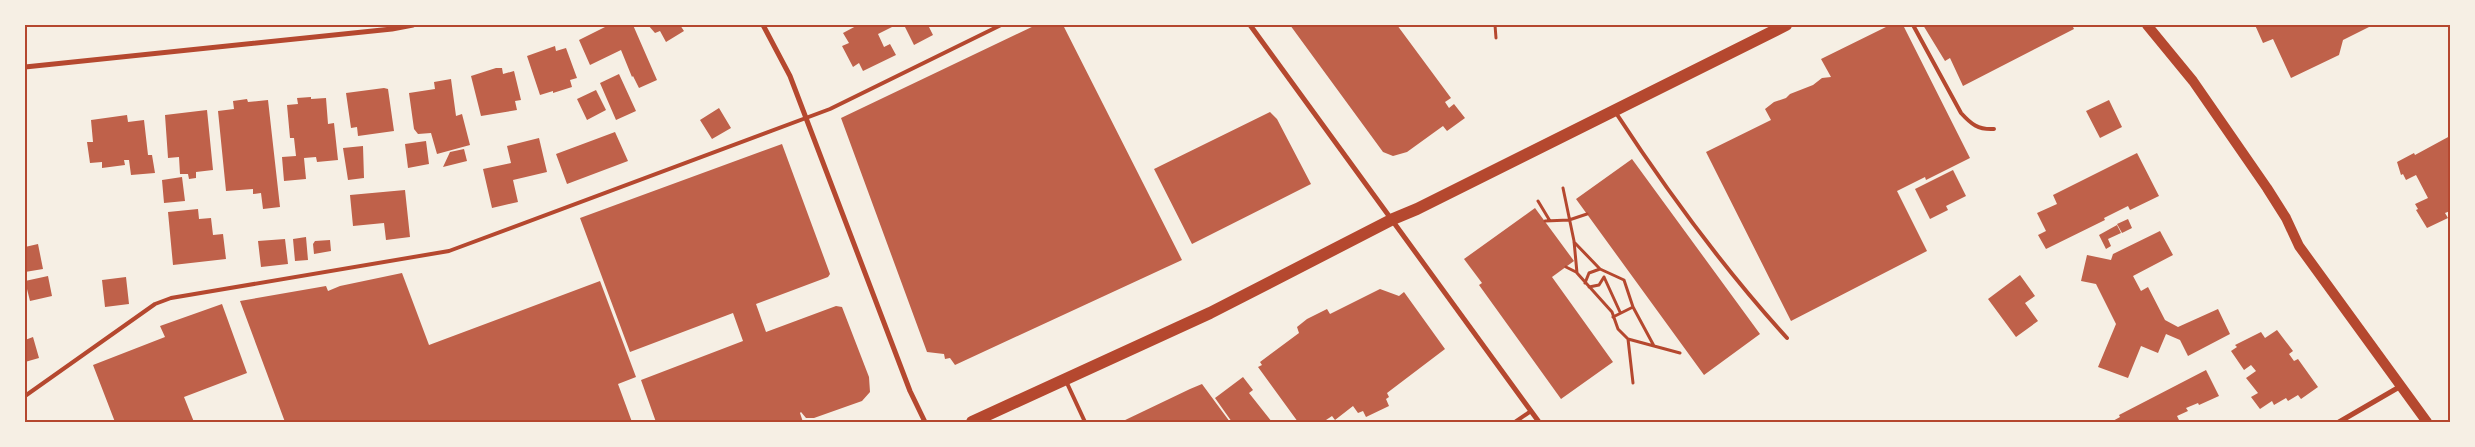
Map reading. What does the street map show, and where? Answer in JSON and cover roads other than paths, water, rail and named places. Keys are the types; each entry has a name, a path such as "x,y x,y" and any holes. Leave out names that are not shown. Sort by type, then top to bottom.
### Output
{"main road":[{"path":"972,422 1066,381 1210,314 1393,219 1418,209 1786,25"},
{"path":"2148,25 2193,81 2286,218 2299,246 2427,422"}],"street":[{"path":"25,67 392,29 413,25"},
{"path":"764,25 790,76 910,391 925,422"},
{"path":"1250,25 1539,422"},
{"path":"2339,422 2401,386"}],"lane":[{"path":"25,396 155,304 171,298 449,250 806,119 1001,25"},
{"path":"1913,25 1961,113 1972,124 1984,129 1994,128"},
{"path":"1614,110 1639,148 1753,300 1787,338"},
{"path":"1066,381 1085,422"},
{"path":"1515,422 1531,411"}]}
